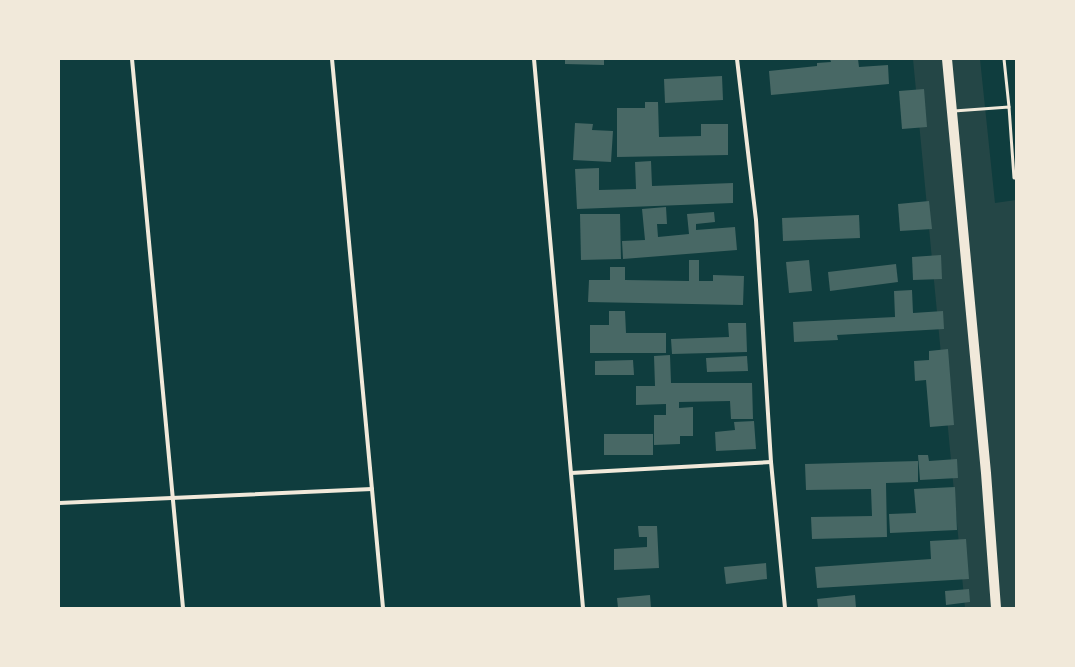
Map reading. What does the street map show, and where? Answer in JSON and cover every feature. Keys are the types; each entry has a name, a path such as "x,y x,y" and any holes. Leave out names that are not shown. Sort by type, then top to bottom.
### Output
{"main road":[{"path":"946,59 986,465 996,608"}],"street":[{"path":"132,59 183,608"},
{"path":"332,59 383,608"},
{"path":"534,59 583,608"},
{"path":"737,59 756,220 771,462 785,608"},
{"path":"571,473 771,462"},
{"path":"59,503 372,489"}],"lane":[{"path":"1004,59 1014,178 1016,178"},
{"path":"952,112 1009,107"}],"shaded area":[{"path":"913,59 980,59 995,203 1016,200 1016,608 965,608"}],"building":[{"path":"565,59 604,59 604,65 565,64"},
{"path":"830,59 858,59 859,67 888,65 889,84 771,95 769,71 817,66 817,63 831,62"},
{"path":"722,76 723,100 665,103 664,79"},
{"path":"924,89 927,127 902,129 899,91"},
{"path":"645,102 658,102 659,137 701,136 701,124 728,124 728,155 617,157 617,108 645,108"},
{"path":"575,123 593,124 592,130 613,131 611,162 573,160"},
{"path":"651,161 652,186 733,183 733,203 577,209 575,169 599,168 599,190 636,189 635,162"},
{"path":"929,201 932,229 900,231 898,204"},
{"path":"666,207 667,224 657,224 658,237 689,234 687,214 714,212 715,222 696,224 696,230 735,227 737,250 623,259 622,241 645,240 642,209"},
{"path":"580,214 620,214 621,259 581,260"},
{"path":"859,215 860,238 783,241 782,218"},
{"path":"941,255 942,279 913,280 912,257"},
{"path":"689,260 699,260 699,281 713,281 713,275 744,276 743,305 588,302 589,280 610,280 610,267 625,267 625,280 689,281"},
{"path":"809,260 812,291 789,293 786,262"},
{"path":"896,264 898,282 830,291 828,272"},
{"path":"912,290 913,313 943,311 944,329 837,335 838,340 794,342 793,322 895,317 894,291"},
{"path":"609,311 625,311 626,333 666,333 666,353 590,353 590,325 609,325"},
{"path":"728,323 746,323 747,352 672,354 671,339 729,337"},
{"path":"948,349 954,425 930,427 926,380 915,381 914,361 929,360 929,351"},
{"path":"670,355 671,383 752,383 753,419 731,419 730,401 679,402 679,408 693,407 693,436 680,436 680,444 654,445 654,415 666,415 666,404 636,405 636,386 655,386 654,356"},
{"path":"747,356 748,371 707,372 706,358"},
{"path":"633,360 634,375 595,375 595,361"},
{"path":"754,421 756,449 716,451 715,432 735,430 734,422"},
{"path":"604,434 653,434 653,455 604,455"},
{"path":"918,455 928,455 929,461 957,459 958,478 920,480"},
{"path":"918,461 918,482 886,483 887,537 812,539 811,517 872,516 871,489 806,490 805,464"},
{"path":"955,487 957,530 890,533 889,514 916,513 914,489"},
{"path":"638,526 657,526 659,568 614,570 614,549 647,547 647,537 639,537"},
{"path":"966,539 969,579 817,588 815,567 931,559 930,541"},
{"path":"766,563 767,579 726,584 724,567"},
{"path":"969,589 970,602 946,605 945,591"},
{"path":"650,595 651,608 618,608 617,598"},
{"path":"855,595 856,608 818,608 817,599"}]}
